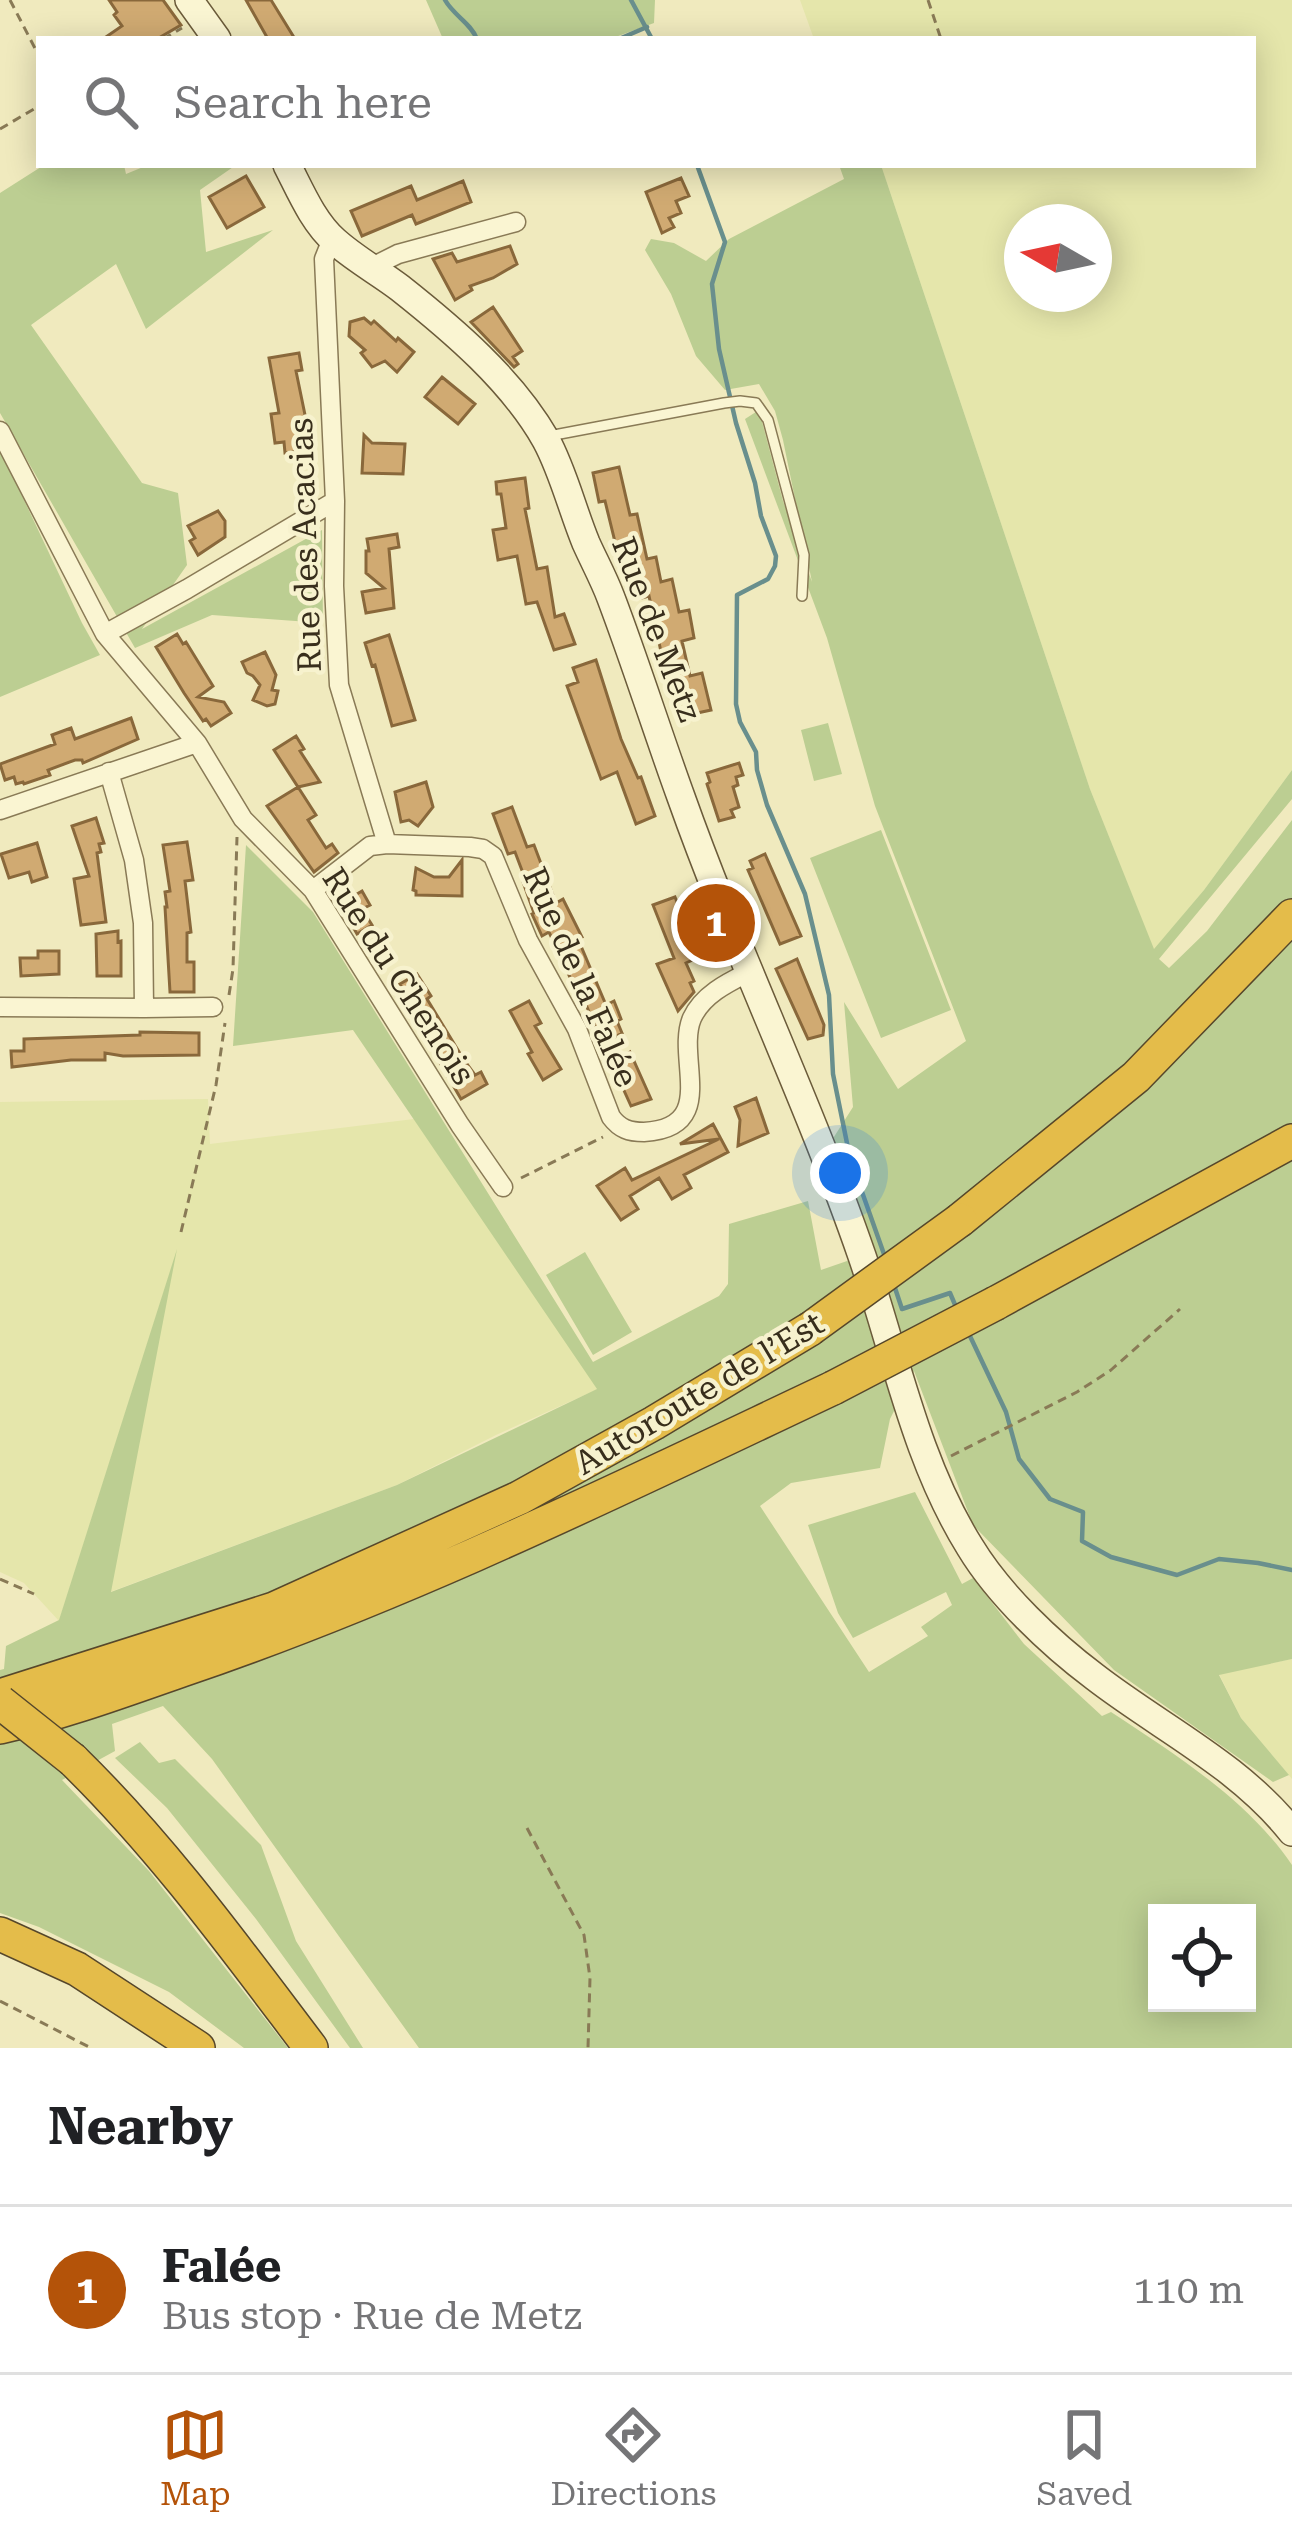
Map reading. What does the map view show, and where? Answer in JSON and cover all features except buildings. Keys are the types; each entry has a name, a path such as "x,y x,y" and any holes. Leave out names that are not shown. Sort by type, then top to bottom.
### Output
{"highway":[{"name":"Autoroute de l’Est","path":"0,1699 274,1610 519,1498 811,1330 960,1220 1136,1078 1292,916"},
{"name":"Autoroute de l’Est","path":"0,1727 48,1716 283,1636 535,1529 833,1388 1292,1141"},
{"path":"0,1699 120,1806 311,2048"},
{"path":"0,1934 76,1969 198,2048"}],"main road":[{"path":"189,0 215,36"},
{"path":"289,168 332,239"},
{"name":"Rue de Metz","path":"332,239 452,331 500,380 544,437 608,591 682,800 811,1117 862,1256 929,1466 970,1547 1038,1628 1095,1678 1229,1770 1292,1832"}],"street":[{"path":"372,267 398,254 516,222"},
{"name":"Rue des Acacias","path":"332,239 324,259 339,685 387,844"},
{"name":"Rue du Chenois","path":"0,431 105,634 197,743 243,819 313,890 503,1187"},
{"path":"105,634 334,500"},
{"path":"0,810 197,743"},
{"path":"109,772 134,860 143,923 144,1008"},
{"path":"313,890 370,846 387,844"},
{"name":"Rue de la Falée","path":"387,844 470,847 493,856 528,940 577,1029 611,1117 629,1131 649,1132 679,1119 691,1097 690,1022 704,1000 751,970"},
{"path":"0,1007 219,1011"}],"lane":[{"path":"544,437 724,403 756,403 768,420 805,555 802,596"}],"path":[{"path":"10,0 36,50"},
{"path":"928,0 940,36"},
{"path":"0,129 36,108"},
{"path":"230,992 235,854 243,819"},
{"path":"181,1232 216,1085 219,1011"},
{"path":"503,1187 595,1139 629,1131"},
{"path":"929,1466 1077,1392 1111,1370 1180,1309"},
{"path":"0,1579 34,1594"},
{"path":"527,1828 584,1935 590,1978 588,2048"},
{"path":"0,2001 91,2048"}],"green space":[{"path":"426,0 655,0 654,23 618,36 442,36"},
{"path":"800,0 1292,0 1292,770 1154,950 1090,789 882,168 1256,168 1256,36 813,36"},
{"path":"39,168 125,168 126,174 141,168 232,168 200,190 206,252 273,230 146,329 116,264 31,325 142,483 178,493 187,565 142,629 322,530 323,623 212,615 135,648 0,413 0,193"},
{"path":"840,168 882,168 1090,789 1154,949 1292,770 1292,799 1159,959 1169,968 1207,931 1292,820 1292,1659 1219,1675 1241,1718 1289,1775 1273,1782 1114,1670 973,1525 914,1371 890,1419 880,1468 791,1483 760,1506 869,1672 928,1636 921,1627 952,1605 946,1592 853,1638 838,1613 808,1525 915,1492 962,1584 973,1578 1024,1644 1102,1716 1111,1712 1160,1745 1254,1819 1292,1865 1292,2048 419,2048 212,1759 163,1706 112,1724 115,1751 62,1780 149,1871 288,2048 244,2048 169,1992 39,1927 0,1913 0,1670 4,1669 6,1646 59,1620 177,1249 111,1592 397,1485 597,1389 353,1030 233,1046 246,845 313,912 593,1362 719,1296 728,1284 729,1224 808,1201 821,1270 876,1251 832,1140 853,1107 844,1002 898,1089 966,1041 875,806 827,638 745,419 759,410 783,501 812,582 775,411 759,384 725,390 696,356 671,294 645,250 651,239 674,243 706,261 729,239 844,179"},
{"path":"0,449 100,655 0,697"},
{"path":"828,723 842,774 814,781 801,730"},
{"path":"881,830 951,1010 881,1038 810,858"},
{"path":"208,1099 210,1144 414,1119 598,1389 397,1485 110,1592 173,1263 59,1621 24,1583 0,1572 0,1102"},
{"path":"585,1252 632,1332 593,1355 546,1275"},
{"path":"1292,1659 1292,1779 1241,1718 1219,1674"},
{"path":"140,1742 159,1763 175,1759 261,1845 296,1941 363,2048 350,2048 167,1808 115,1758"}],"waterway":[{"path":"445,0 475,36"},
{"path":"631,0 650,36"},
{"path":"626,36 647,27"},
{"path":"698,168 725,242 712,284 719,349 761,516 776,556 768,579 737,595 736,704 756,752 767,805 805,894 829,995 833,1074 850,1158 885,1257"},
{"path":"894,1285 902,1309 950,1293 956,1307"},
{"path":"969,1334 1006,1412 1019,1459 1050,1499 1083,1512 1082,1541 1111,1557 1177,1575 1219,1559 1292,1570"}],"place":[{"name":"Falée","path":"716,923"}]}
